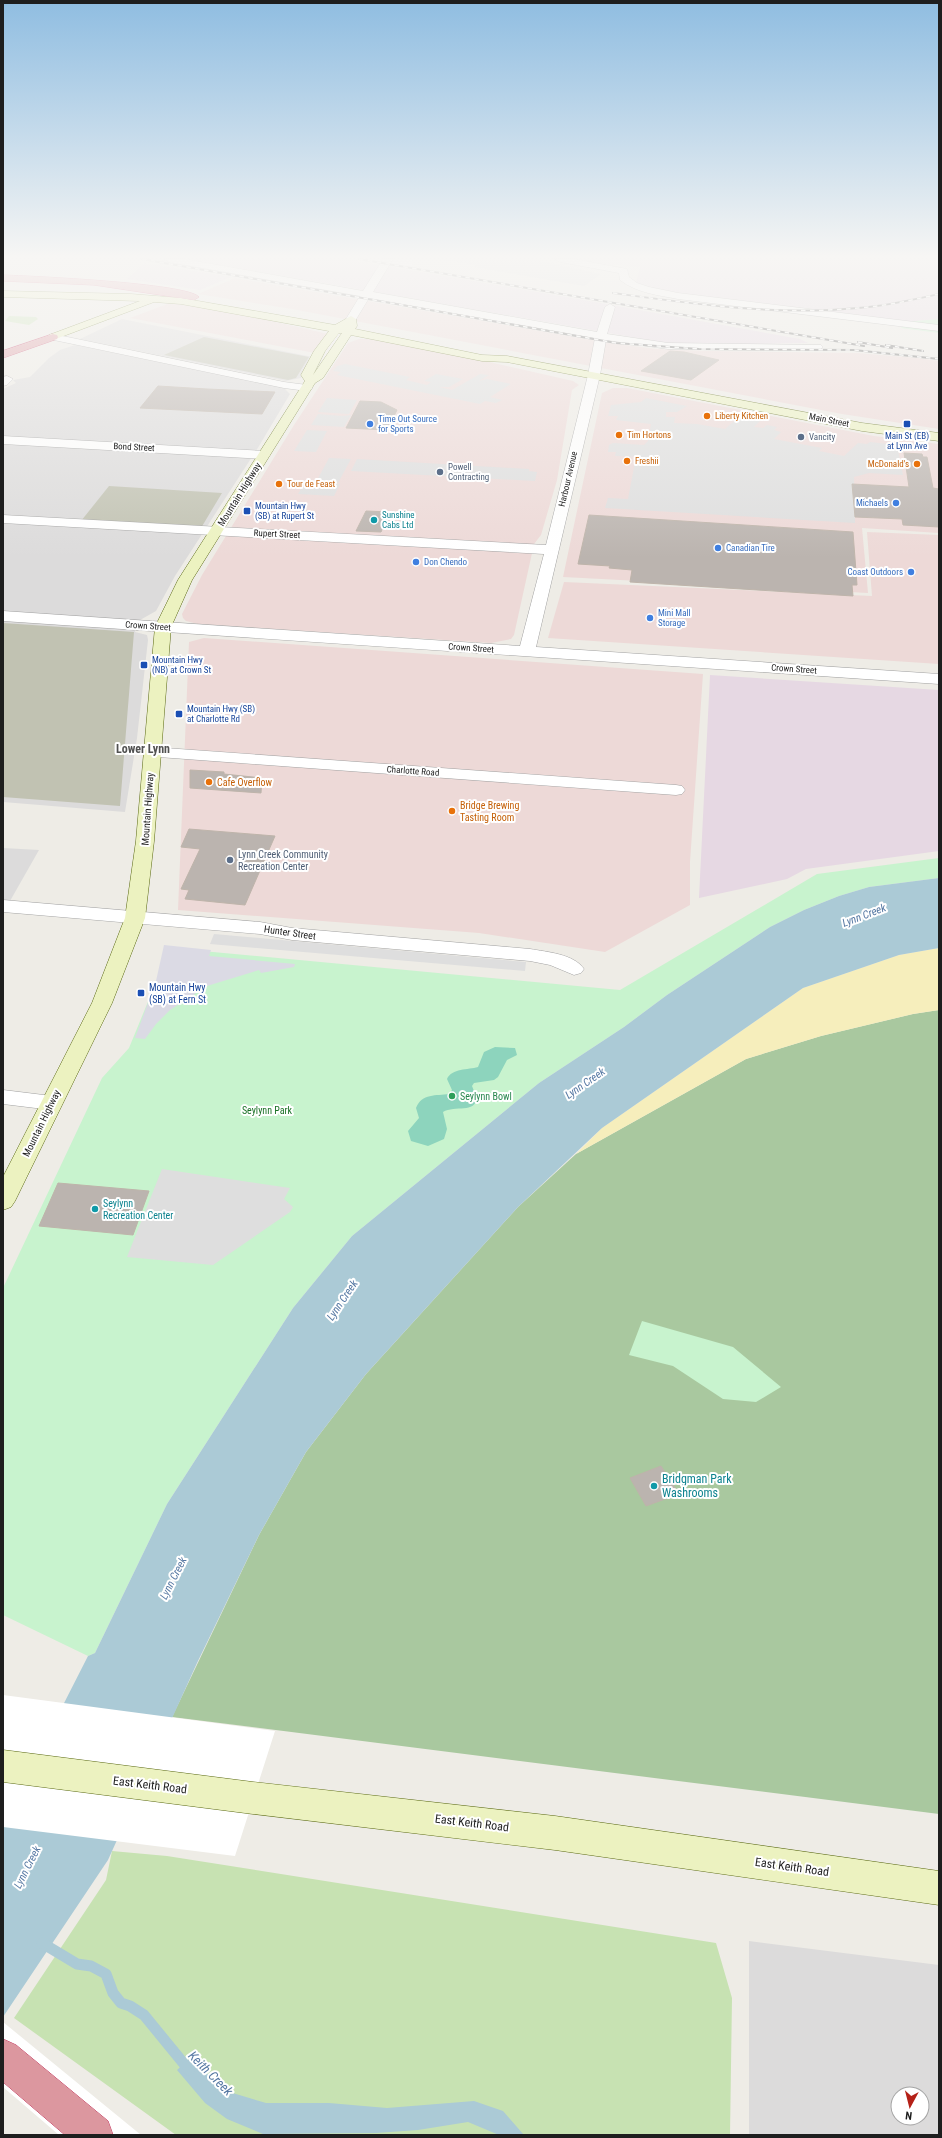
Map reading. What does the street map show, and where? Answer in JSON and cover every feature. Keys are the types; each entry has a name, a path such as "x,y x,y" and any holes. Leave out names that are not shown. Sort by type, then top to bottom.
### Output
{"highway":[{"path":"3,2058 94,2135"}],"main road":[{"name":"Mountain Highway","path":"3,1201 102,1003 135,918 145,841 151,752 163,627 185,580 309,384 319,376 328,359"},
{"name":"Main Street","path":"512,359 862,427 939,437"},
{"name":"East Keith Road","path":"3,1766 253,1798 554,1833 939,1888"}],"street":[{"path":"156,359 271,383 309,384"},
{"name":"Harbour Avenue","path":"527,652 597,359"},
{"name":"Bond Street","path":"3,440 264,455"},
{"name":"Rupert Street","path":"3,519 551,550"},
{"name":"Crown Street","path":"3,616 939,679"},
{"name":"Charlotte Road","path":"151,752 676,790"},
{"name":"Hunter Street","path":"3,906 260,928 292,934 530,955 556,960 574,969"},
{"path":"3,1097 52,1102"}],"shaded area":[{"path":"48,359 142,359 280,387 285,389 290,394 259,446 175,576 156,611 140,620 135,632 147,635 148,640 137,738 125,812 3,802 3,389 16,383 13,380 30,377"},
{"path":"177,359 312,359 301,378 286,381"},
{"path":"183,359 308,359 296,378 288,380"},
{"path":"338,359 473,359 573,381 579,385 572,390 557,480 541,535 534,544 514,635 511,639 491,643 198,624 186,621 182,614 202,575 294,425"},
{"path":"553,359 923,359 939,361 939,429 842,414"},
{"path":"345,364 410,377 406,380 427,385 431,382 424,381 436,374 463,379 449,387 439,387 452,390 480,374 489,375 479,381 487,379 511,384 490,397 502,400 496,403 485,401 480,404 337,375 341,372 333,371 337,366"},
{"path":"613,388 627,388 874,436 939,444 939,533 862,528 868,593 563,577 602,393"},
{"path":"327,398 357,400 349,414 318,412"},
{"path":"646,398 687,406 677,412 666,412 666,417 675,417 674,423 697,424 725,429 740,416 761,420 754,427 763,428 767,425 777,427 774,430 781,432 774,439 822,448 819,451 844,456 858,443 867,444 870,442 897,445 903,475 869,473 854,477 855,523 605,508 608,498 628,499 635,462 640,463 642,457 615,456 616,452 608,452 609,445 613,443 644,445 648,441 651,424 616,420 618,416 608,416 611,405 641,402"},
{"path":"318,414 342,416 351,415 344,427 311,425"},
{"path":"307,430 327,431 316,452 294,451"},
{"path":"329,458 351,459 338,483 316,482"},
{"path":"357,459 529,469 529,471 537,472 535,481 351,471"},
{"path":"305,482 340,484 334,496 298,494"},
{"path":"109,486 222,493 201,528 81,521"},
{"path":"867,532 939,535 939,664 548,638 564,582 872,596"},
{"path":"3,623 134,632 120,806 3,797"},
{"path":"204,638 703,674 690,862 690,905 605,952 479,933 178,910 189,642"},
{"path":"710,675 939,690 939,851 806,869 787,879 699,898"},
{"path":"3,848 39,850 10,901 3,900"},
{"path":"214,934 526,962 525,971 210,944"},
{"path":"164,945 211,950 209,956 295,964 294,967 261,973 259,970 207,986 170,1010 156,1024 145,1039 135,1038 156,981"},
{"path":"162,1169 290,1188 284,1199 293,1207 290,1212 213,1265 127,1257"},
{"path":"749,1941 939,1965 939,2135 749,2135"}],"green space":[{"name":"Seylynn Park","path":"939,858 939,878 869,887 839,896 804,910 770,927 667,995 624,1027 539,1083 352,1236 293,1308 167,1504 95,1653 88,1656 3,1615 3,1288 102,1078 129,1048 170,948 620,990 817,874"},
{"path":"939,1010 939,1814 172,1717 259,1535 306,1452 366,1374 518,1207 576,1154 746,1059 821,1036 913,1014"},
{"name":"Seylynn Bowl","path":"495,1047 515,1048 517,1055 507,1060 498,1077 494,1080 474,1083 472,1086 475,1096 473,1106 443,1112 447,1129 444,1139 428,1146 411,1141 408,1131 419,1118 416,1108 419,1103 430,1096 449,1094 452,1090 447,1079 449,1075 456,1071 478,1067 484,1052"},
{"path":"642,1321 733,1347 781,1387 756,1402 723,1399 673,1366 629,1355"},
{"path":"112,1851 167,1856 716,1943 732,1998 730,2135 176,2135 14,2018 106,1880"}],"sand":[{"path":"939,948 939,1010 913,1014 821,1036 746,1059 576,1154 602,1128 803,988 899,955"}],"water":[{"name":"Lynn Creek","path":"939,878 939,948 899,955 803,988 602,1128 518,1207 366,1374 306,1452 259,1535 197,1663 108,1860 3,2017 3,1823 88,1656 95,1653 167,1504 293,1308 352,1236 539,1083 624,1027 667,995 770,927 804,910 839,896 869,887"},
{"path":"190,2058 226,2091 266,2103 329,2103 387,2108 474,2101 503,2111 524,2135 499,2135 468,2122 418,2130 376,2133 263,2134 227,2119 205,2103 177,2070"}],"pier":[{"path":"3,1695 275,1731 235,1856 3,1827"},
{"path":"3,2022 141,2135 59,2135 3,2087"}],"building":[{"path":"659,359 719,360 691,380 641,371"},
{"path":"158,386 275,392 262,414 140,408"},
{"path":"360,401 381,402 397,410 387,430 346,428"},
{"name":"Michaels","path":"904,453 922,454 923,457 927,457 933,488 939,489 939,527 903,525 902,519 855,517 852,484 909,487"},
{"name":"Sunshine Cabs Ltd","path":"366,511 390,512 381,532 356,531"},
{"name":"Canadian Tire","path":"589,515 853,532 857,585 852,585 853,596 630,582 632,570 609,568 610,566 578,564"},
{"path":"190,770 224,772 224,774 262,778 261,793 190,788"},
{"name":"Lynn Creek Community Recreation Center","path":"189,829 275,836 245,905 185,899 189,890 181,889 200,849 181,847"},
{"name":"Seylynn Recreation Center","path":"58,1183 149,1191 133,1235 39,1226"},
{"name":"Bridgman Park Washrooms","path":"661,1466 679,1494 646,1506 630,1478"}],"waterway":[{"name":"Keith Creek","path":"42,1943 77,1964 91,1966 106,1974 113,1993 121,2003 130,2006 144,2015 189,2070"}],"place":[{"name":"Liberty Kitchen","path":"707,416"},
{"name":"Time Out Source for Sports","path":"370,424"},
{"name":"Main St (EB) at Lynn Ave","path":"907,424"},
{"name":"Tim Hortons","path":"619,435"},
{"name":"Vancity","path":"801,437"},
{"name":"Freshii","path":"627,461"},
{"name":"McDonald's","path":"917,464"},
{"name":"Powell Contracting","path":"440,472"},
{"name":"Tour de Feast","path":"279,484"},
{"name":"Michaels","path":"896,503"},
{"name":"Mountain Hwy (SB) at Rupert St","path":"247,511"},
{"name":"Sunshine Cabs Ltd","path":"374,520"},
{"name":"Canadian Tire","path":"718,548"},
{"name":"Don Chendo","path":"416,562"},
{"name":"Coast Outdoors","path":"911,572"},
{"name":"Mini Mall Storage","path":"650,618"},
{"name":"Mountain Hwy (NB) at Crown St","path":"144,665"},
{"name":"Mountain Hwy (SB) at Charlotte Rd","path":"179,714"},
{"name":"Cafe Overflow","path":"209,782"},
{"name":"Bridge Brewing Tasting Room","path":"452,811"},
{"name":"Lynn Creek Community Recreation Center","path":"230,860"},
{"name":"Mountain Hwy (SB) at Fern St","path":"141,993"},
{"name":"Seylynn Bowl","path":"452,1096"},
{"name":"Seylynn Recreation Center","path":"95,1209"},
{"name":"Bridgman Park Washrooms","path":"654,1486"}],"district":[{"name":"Lower Lynn","path":"143,749"}]}
